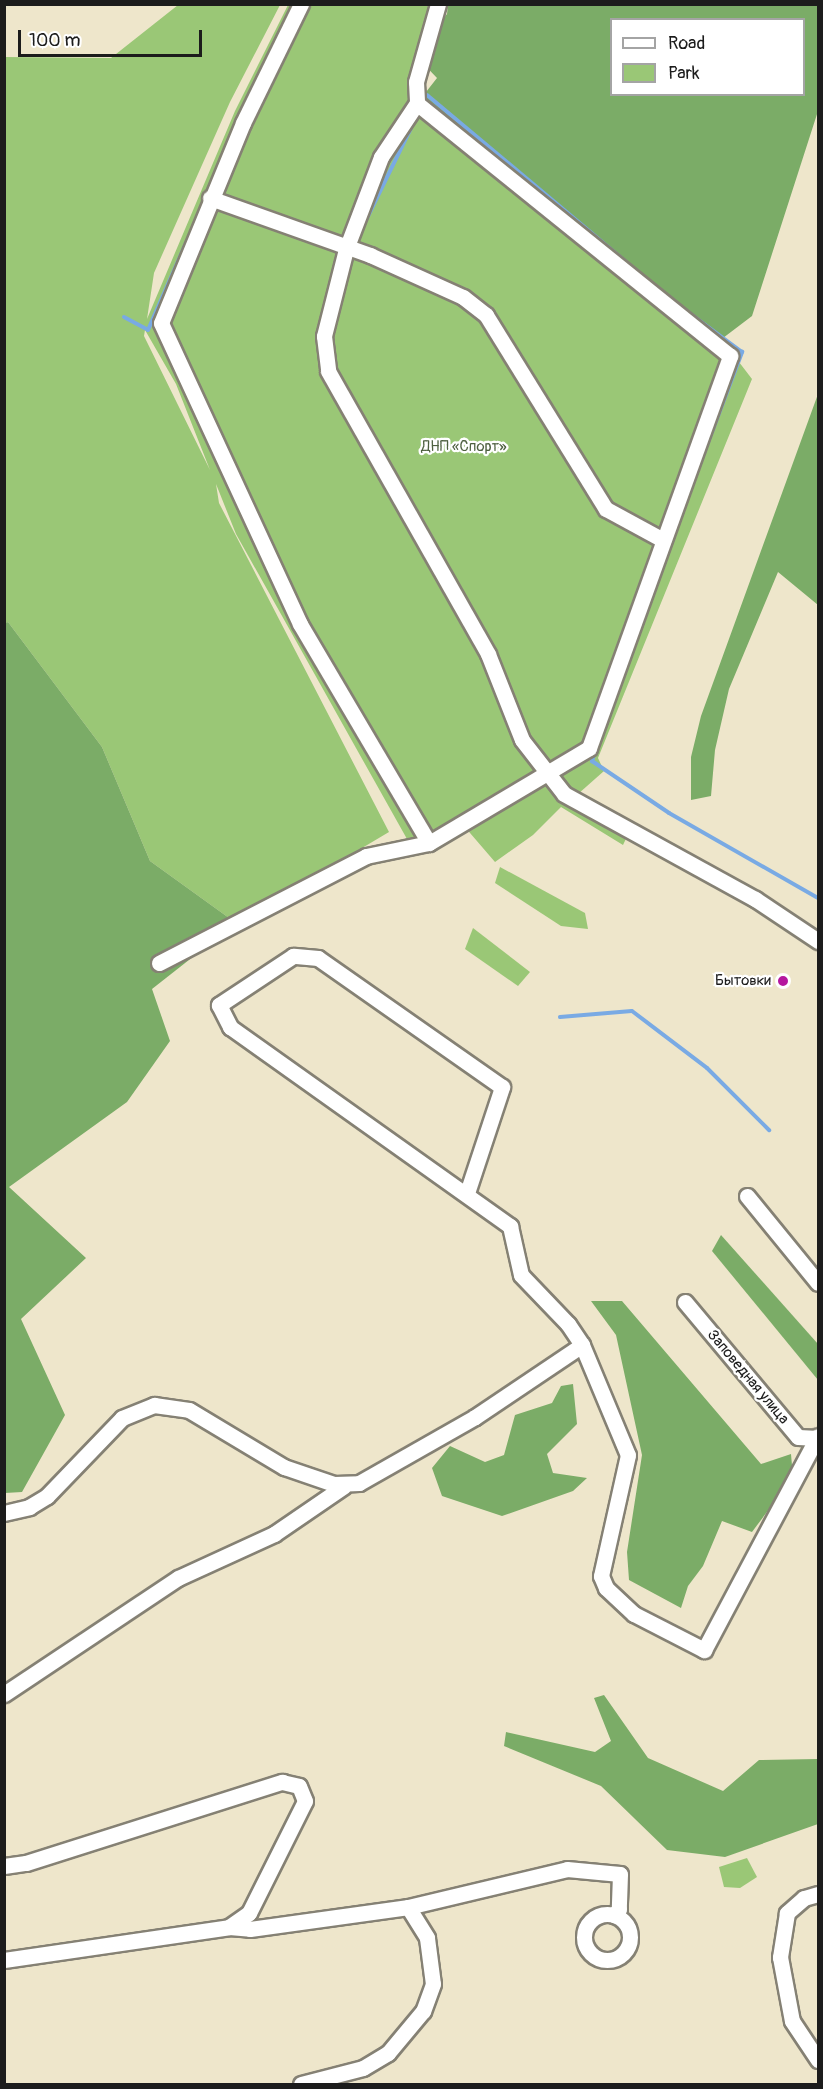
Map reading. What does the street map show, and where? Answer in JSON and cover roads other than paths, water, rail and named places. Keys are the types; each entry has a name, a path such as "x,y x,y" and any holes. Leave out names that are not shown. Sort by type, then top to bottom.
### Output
{"street":[{"path":"302,4 210,198 161,323 300,624 429,843"},
{"path":"438,4 416,82 417,103 381,158 346,249 324,336 328,371 488,654 522,740 564,794 755,899 819,941"},
{"path":"159,963 366,856 429,843 546,771 589,748 730,356 417,103"},
{"path":"210,198 346,249 370,255 463,297 486,315 606,509 663,540"},
{"path":"467,1193 502,1087 318,958 292,956 219,1005 230,1027 467,1193 510,1226 521,1275 568,1324 582,1345 628,1455 602,1576 606,1588 634,1614 704,1650 818,1437"},
{"path":"747,1196 819,1283"},
{"name":"Заповедная улица","path":"685,1302 798,1437 818,1437"},
{"path":"4,1513 29,1507 47,1496 122,1418 153,1405 189,1410 284,1467 344,1485 359,1484 475,1417 582,1345"},
{"path":"4,1694 178,1578 274,1533 344,1485"},
{"path":"4,1866 26,1863 282,1782 299,1786 305,1802 249,1913 229,1927"},
{"path":"4,1960 229,1927 250,1929 408,1907 567,1869 620,1874 619,1909 614,1915"},
{"path":"819,1894 804,1898 787,1913 780,1957 792,2021 819,2060"},
{"path":"301,2085 363,2068 388,2053 423,2011 433,1984 427,1938 408,1907"}],"waterway":[{"path":"427,95 640,274"},
{"path":"367,218 411,128"},
{"path":"124,317 148,330 186,243"},
{"path":"673,535 742,352 681,307"},
{"path":"596,748 592,761 669,813 818,898"},
{"path":"560,1017 632,1011 707,1068 769,1130"}],"place":[{"name":"Бытовки","path":"783,981"}],"park label":[{"name":"ДНП «Спорт»","path":"464,447"}]}
